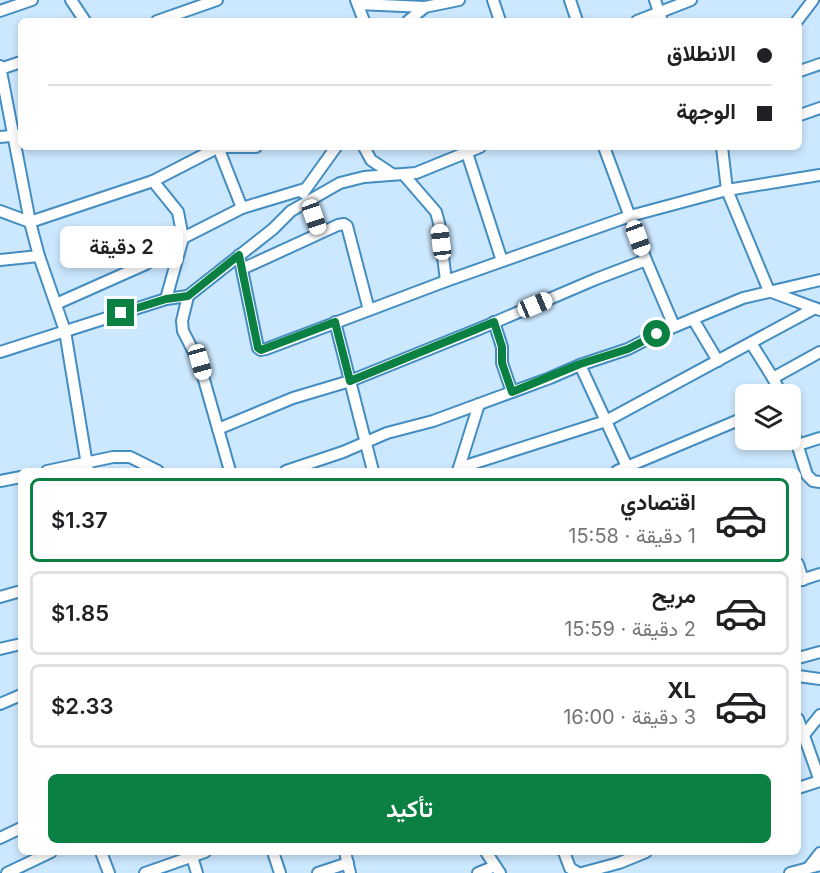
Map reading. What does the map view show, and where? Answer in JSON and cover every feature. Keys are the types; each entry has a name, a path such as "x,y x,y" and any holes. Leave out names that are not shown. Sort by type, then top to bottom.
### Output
{"street":[{"path":"0,11 32,0"},
{"path":"71,0 83,18"},
{"path":"166,18 217,0"},
{"path":"363,18 357,2 425,7 459,0"},
{"path":"493,0 499,18"},
{"path":"570,0 576,18"},
{"path":"655,0 661,17 691,0"},
{"path":"799,18 813,0"},
{"path":"412,18 425,7"},
{"path":"0,137 17,135 0,68 18,63"},
{"path":"802,70 820,64"},
{"path":"802,114 820,108"},
{"path":"19,150 30,222 64,331 87,467 113,457 130,457 152,468"},
{"path":"0,211 30,222 153,181 212,150"},
{"path":"219,150 242,208"},
{"path":"291,211 334,150"},
{"path":"367,150 371,160 398,175 436,212 446,281"},
{"path":"0,352 166,299 188,296 291,211 340,183 364,177 416,173 473,150"},
{"path":"608,150 646,260 674,326"},
{"path":"722,150 727,190 769,291 818,309"},
{"path":"466,153 502,261"},
{"path":"239,255 258,348 261,350 630,216 727,190 820,175"},
{"path":"153,181 178,212 183,238 166,299"},
{"path":"56,304 146,264 183,238 242,208 305,189"},
{"path":"308,201 319,233"},
{"path":"242,269 319,233 344,224 347,226 369,310"},
{"path":"0,260 39,256"},
{"path":"218,429 306,393 350,381 646,260"},
{"path":"294,468 402,428 433,421 580,364 628,349 674,326 743,298 820,280"},
{"path":"188,296 182,321 183,331 200,362 229,468"},
{"path":"465,468 606,421 818,309"},
{"path":"693,319 718,361"},
{"path":"335,322 372,468"},
{"path":"494,322 502,347 502,363 512,392"},
{"path":"751,343 776,384"},
{"path":"773,378 820,352"},
{"path":"580,364 624,468"},
{"path":"460,468 479,404"},
{"path":"630,468 735,422"},
{"path":"801,444 820,438"},
{"path":"799,450 803,476 820,482"},
{"path":"0,481 18,478"},
{"path":"801,580 820,574"},
{"path":"0,597 18,592"},
{"path":"0,649 18,645"},
{"path":"801,657 820,651"},
{"path":"801,676 820,679"},
{"path":"0,704 18,696"},
{"path":"804,735 820,715"},
{"path":"801,726 819,776 801,786"},
{"path":"0,838 18,829"},
{"path":"790,873 814,866 820,853"},
{"path":"0,866 6,873 45,855"},
{"path":"102,855 109,873"},
{"path":"145,873 198,855"},
{"path":"274,855 280,873"},
{"path":"478,873 497,869 488,855"},
{"path":"565,855 570,868 580,873 619,863 639,855"},
{"path":"619,863 622,855"},
{"path":"192,857 197,873"},
{"path":"318,873 348,863"}],"route":[{"path":"121,313 166,299 188,296 239,255 258,348 261,350 335,322 350,381 494,322 503,352 502,363 512,392 580,364 628,349 657,334"}]}
